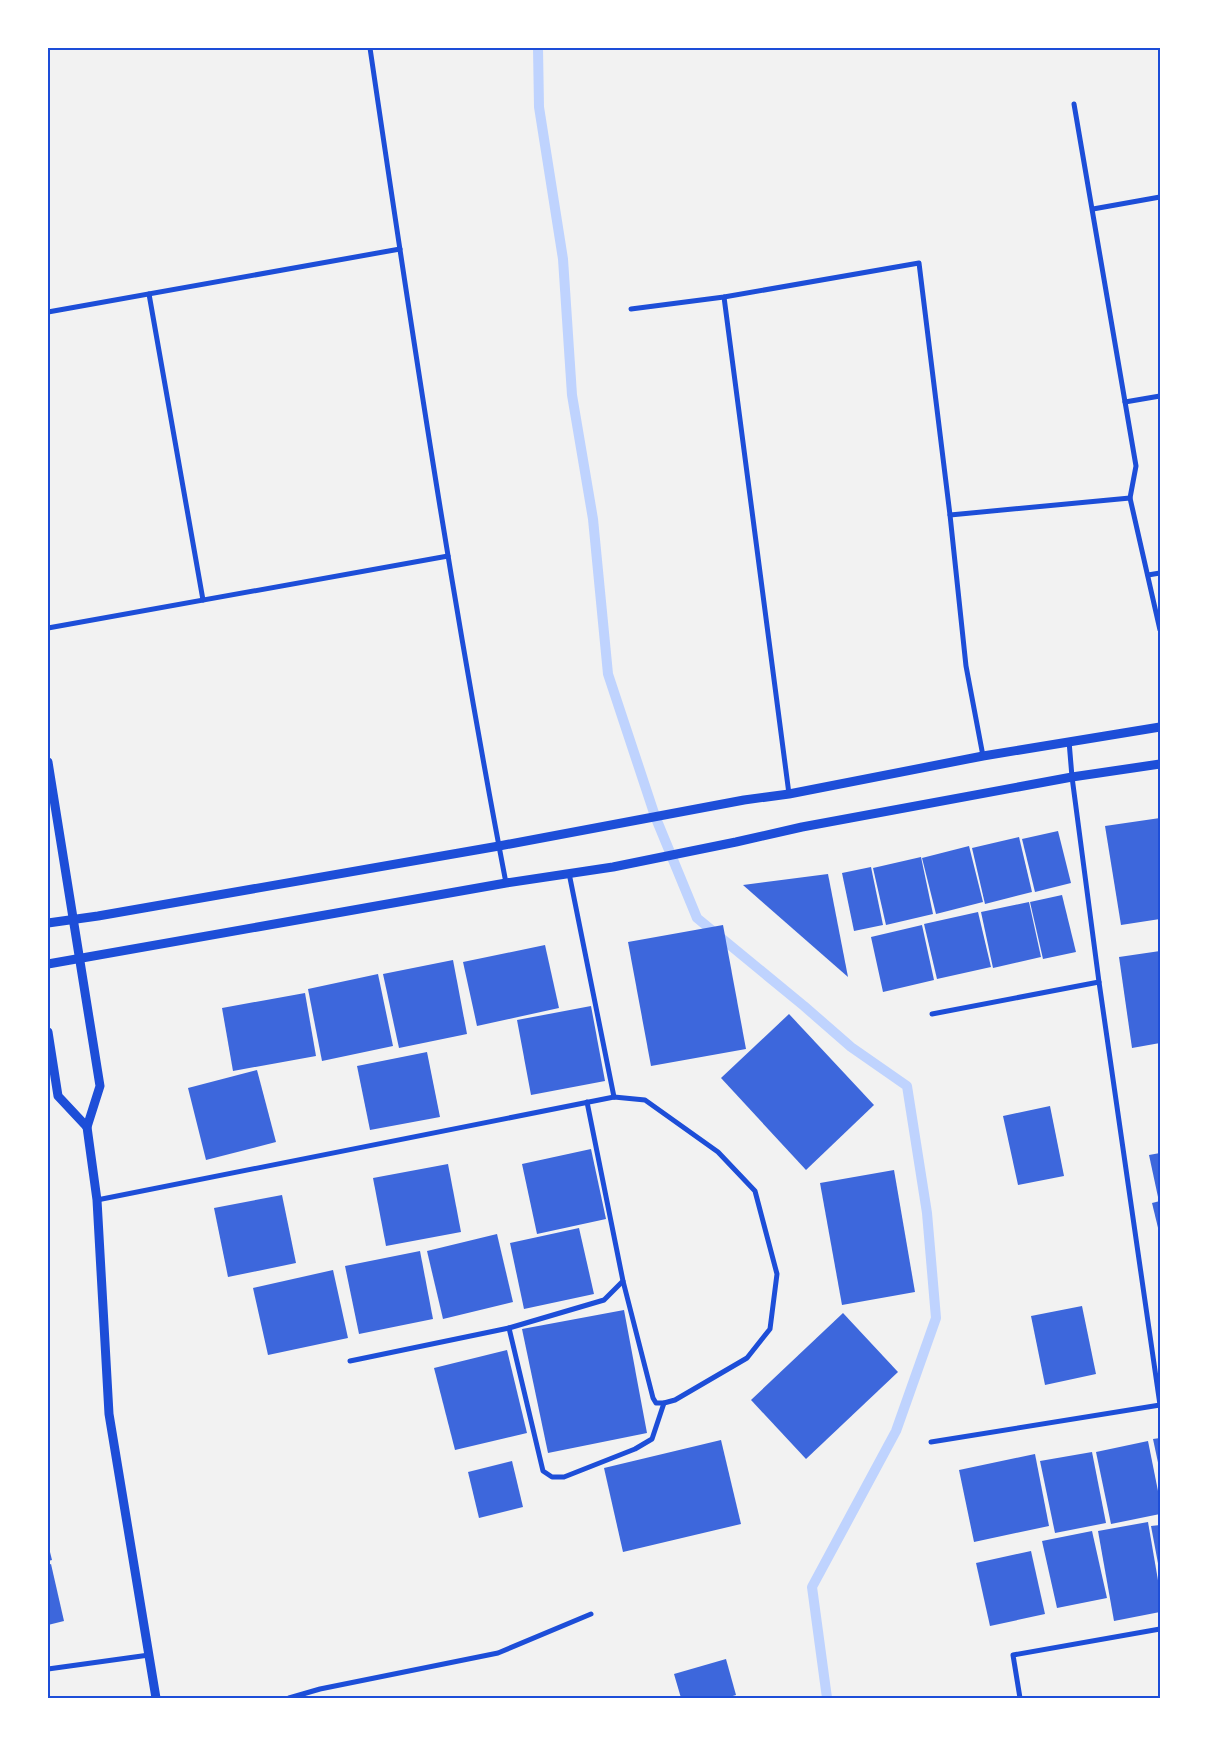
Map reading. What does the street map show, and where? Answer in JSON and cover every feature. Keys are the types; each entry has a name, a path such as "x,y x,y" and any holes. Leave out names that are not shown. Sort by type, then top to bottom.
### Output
{"street":[{"path":"370,48 448,556 506,883"},
{"path":"1074,104 1136,466 1130,498 1160,630"},
{"path":"1093,209 1160,197"},
{"path":"48,312 400,249"},
{"path":"630,309 724,296 919,262 950,515 966,666 983,756"},
{"path":"149,294 203,600"},
{"path":"724,296 789,794"},
{"path":"1125,402 1160,396"},
{"path":"950,515 1130,498"},
{"path":"48,628 448,556"},
{"path":"1148,576 1160,573"},
{"path":"48,923 499,846 744,800 789,794 983,756 1160,727"},
{"path":"932,1442 1160,1405 1099,982 1069,741"},
{"path":"48,762 100,1086 86,1127 97,1200 109,1414 156,1698"},
{"path":"48,964 506,883 613,867 802,827 1072,777 1160,764"},
{"path":"569,873 614,1097"},
{"path":"932,1014 1099,982"},
{"path":"48,1032 58,1096 86,1127"},
{"path":"97,1200 587,1102 614,1097 645,1100 718,1152 755,1190 777,1274 770,1329 747,1358 675,1400 656,1403 653,1398 623,1281 587,1102"},
{"path":"350,1361 509,1328 604,1300 623,1281"},
{"path":"509,1328 542,1472 552,1477 564,1477 635,1449 652,1440 664,1403"},
{"path":"288,1698 320,1689 498,1653 591,1614"},
{"path":"1020,1698 1013,1655 1160,1629"},
{"path":"48,1669 149,1655"}],"building":[{"path":"1160,818 1160,919 1121,925 1105,826"},
{"path":"1058,831 1071,883 1035,892 1022,839"},
{"path":"1019,837 1032,892 985,904 972,848"},
{"path":"969,846 983,902 936,914 922,858"},
{"path":"921,857 933,914 886,925 873,868"},
{"path":"871,867 883,925 854,931 842,873"},
{"path":"828,874 848,977 743,885"},
{"path":"1062,895 1076,952 1043,959 1030,902"},
{"path":"1029,902 1041,957 993,968 981,912"},
{"path":"978,912 991,967 937,979 924,924"},
{"path":"723,925 746,1049 651,1066 628,942"},
{"path":"922,925 934,980 883,992 871,937"},
{"path":"545,945 559,1008 477,1026 463,962"},
{"path":"1160,951 1160,1043 1132,1048 1119,957"},
{"path":"453,960 467,1034 399,1048 383,974"},
{"path":"378,974 393,1046 322,1061 308,989"},
{"path":"305,993 316,1056 233,1071 222,1008"},
{"path":"591,1006 605,1081 531,1095 517,1020"},
{"path":"789,1014 874,1105 806,1170 721,1078"},
{"path":"427,1052 440,1117 370,1130 357,1066"},
{"path":"257,1070 276,1142 206,1160 188,1088"},
{"path":"1050,1106 1064,1176 1018,1185 1003,1116"},
{"path":"591,1149 606,1219 537,1234 522,1164"},
{"path":"1160,1153 1160,1197 1158,1197 1149,1155"},
{"path":"448,1164 461,1232 386,1246 373,1178"},
{"path":"894,1170 915,1292 842,1305 820,1183"},
{"path":"282,1195 296,1263 228,1277 214,1208"},
{"path":"1160,1201 1160,1236 1152,1203"},
{"path":"579,1228 594,1294 524,1309 510,1243"},
{"path":"497,1234 513,1302 443,1319 427,1251"},
{"path":"420,1251 433,1319 359,1334 345,1266"},
{"path":"333,1270 348,1338 268,1355 253,1288"},
{"path":"1082,1306 1096,1374 1045,1385 1031,1316"},
{"path":"624,1310 647,1433 548,1453 522,1329"},
{"path":"843,1313 898,1372 806,1459 751,1400"},
{"path":"507,1350 527,1433 455,1450 434,1368"},
{"path":"1160,1438 1160,1472 1153,1439"},
{"path":"721,1440 741,1524 623,1552 604,1468"},
{"path":"1148,1441 1160,1501 1160,1514 1111,1524 1096,1452"},
{"path":"1092,1452 1106,1523 1055,1533 1040,1461"},
{"path":"1035,1454 1049,1526 974,1542 959,1470"},
{"path":"512,1461 523,1507 479,1518 468,1472"},
{"path":"1148,1522 1160,1592 1160,1612 1114,1621 1098,1531"},
{"path":"1160,1525 1160,1574 1151,1526"},
{"path":"1092,1531 1107,1598 1057,1608 1042,1541"},
{"path":"48,1544 52,1560 48,1561"},
{"path":"1031,1551 1045,1614 990,1626 976,1563"},
{"path":"51,1564 64,1621 48,1625 48,1565"},
{"path":"726,1659 736,1695 726,1698 681,1698 674,1674"}],"waterway":[{"path":"538,48 539,107 563,259 572,395 593,519 608,674 655,816 697,918 851,1047 907,1086 927,1213 936,1318 896,1431 812,1587 827,1698"}]}
